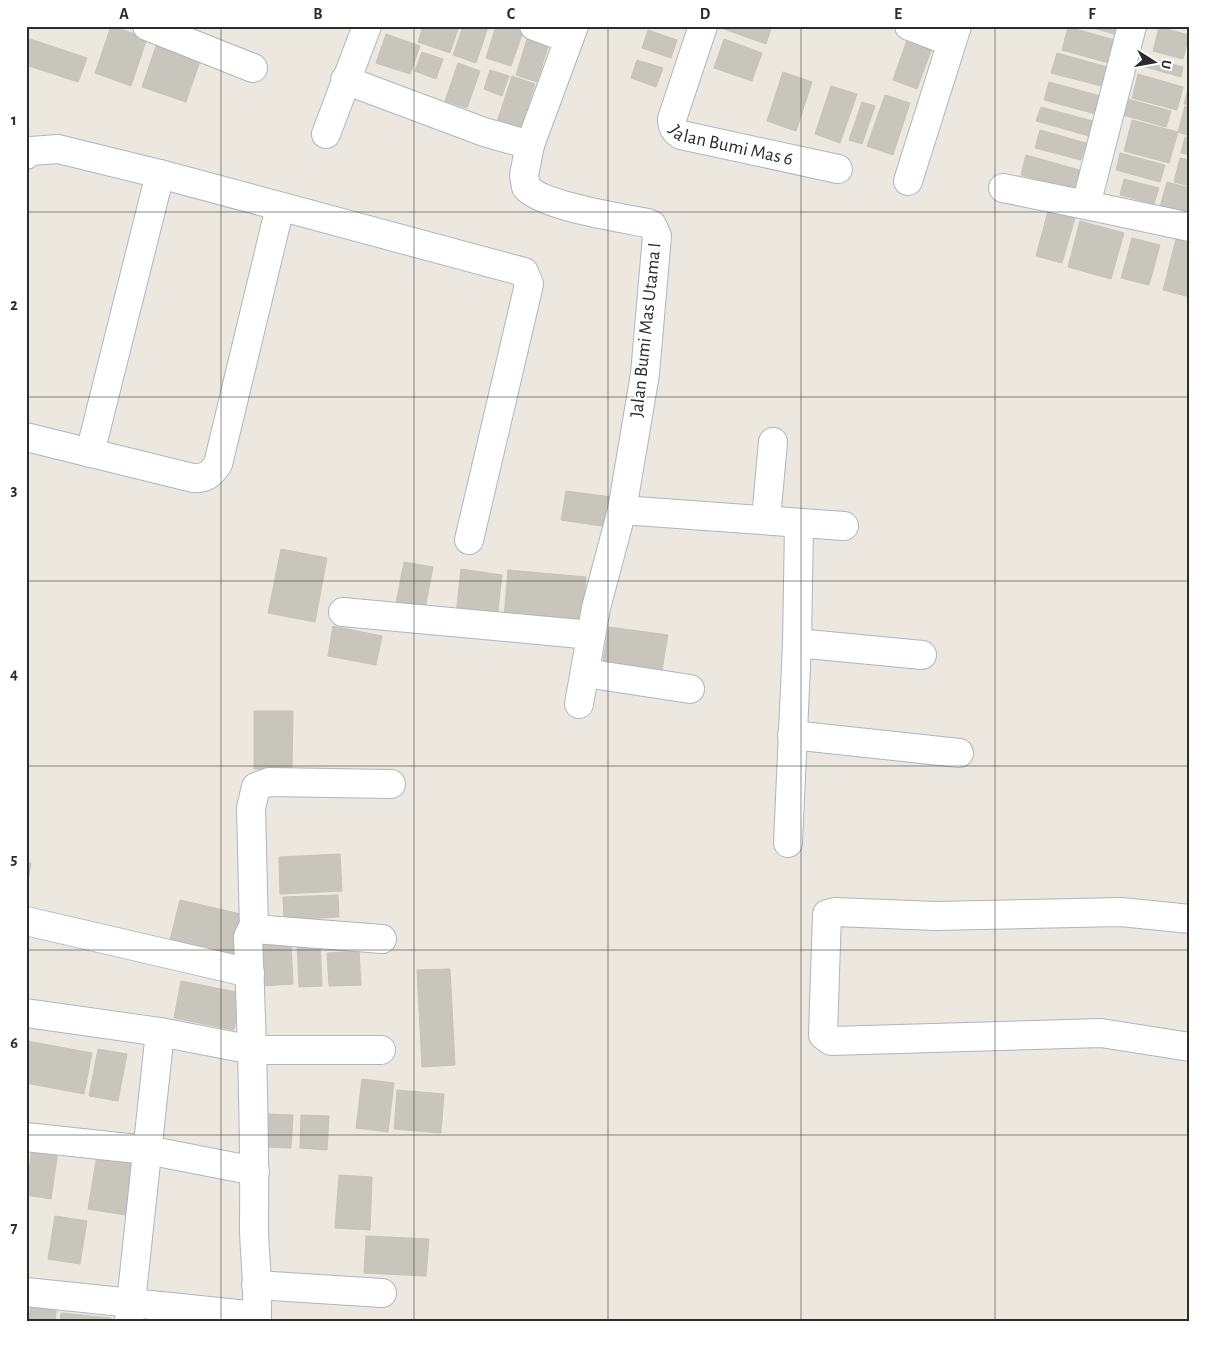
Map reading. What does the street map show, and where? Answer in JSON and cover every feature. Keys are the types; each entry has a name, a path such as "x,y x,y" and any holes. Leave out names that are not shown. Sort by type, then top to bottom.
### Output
{"street":[{"path":"147,26 253,68"},
{"path":"326,134 367,26"},
{"path":"534,26 572,33"},
{"name":"Jalan Bumi Mas 6","path":"703,26 672,119 672,125 676,133 838,169"},
{"path":"908,181 954,34 909,26"},
{"path":"1086,204 1132,26"},
{"name":"Jalan Bumi Mas Utama I","path":"572,33 530,145 524,175 526,187 530,192 562,204 599,214 647,223 656,230 657,236 645,374 622,510 596,608 579,704"},
{"path":"345,80 475,129 530,145"},
{"path":"26,155 31,151 58,149 160,174 524,272 528,278 527,294 469,540"},
{"path":"90,453 160,174"},
{"path":"1003,188 1190,227"},
{"path":"26,437 193,478 202,478 212,474 218,464 280,207"},
{"path":"766,520 773,442"},
{"path":"622,510 844,526"},
{"path":"788,843 799,524"},
{"path":"343,612 591,636"},
{"path":"796,643 922,655"},
{"path":"585,673 690,689"},
{"path":"792,735 959,753"},
{"path":"26,1292 130,1312 257,1318 254,1228 253,1050 248,937 254,929 251,808 256,787 269,782 391,784"},
{"path":"1190,919 1121,912 936,916 836,912 827,914 823,1035 831,1041 1102,1033 1190,1047"},
{"path":"26,921 250,974"},
{"path":"254,929 382,939"},
{"path":"26,1013 160,1032 253,1050 381,1050"},
{"path":"130,1312 160,1032"},
{"path":"26,1137 147,1150 255,1171"},
{"path":"256,1285 382,1293"}],"building":[{"path":"111,26 147,38 131,86 95,73"},
{"path":"423,26 459,26 450,53 418,42"},
{"path":"463,26 488,27 476,63 453,55"},
{"path":"496,26 517,26 524,29 511,66 486,58"},
{"path":"722,26 772,26 766,44 721,28"},
{"path":"1087,26 1116,26 1114,34"},
{"path":"1068,27 1122,42 1116,65 1062,50"},
{"path":"1159,27 1189,35 1183,59 1153,51"},
{"path":"648,30 677,40 671,58 642,48"},
{"path":"386,34 420,46 410,74 376,63"},
{"path":"528,36 549,44 537,82 516,75"},
{"path":"27,38 87,58 78,82 26,65"},
{"path":"724,39 762,53 752,81 714,68"},
{"path":"907,40 932,48 917,89 893,80"},
{"path":"156,46 200,61 186,102 142,87"},
{"path":"422,52 443,59 436,79 415,71"},
{"path":"1057,53 1111,68 1105,87 1051,73"},
{"path":"1141,56 1183,67 1181,77 1138,65"},
{"path":"637,60 663,68 656,87 631,78"},
{"path":"458,63 480,71 467,108 445,101"},
{"path":"490,70 509,76 502,96 484,89"},
{"path":"783,72 812,82 796,131 767,121"},
{"path":"1138,74 1183,87 1177,110 1132,98"},
{"path":"512,76 535,84 519,133 496,125"},
{"path":"1049,82 1108,98 1103,116 1044,100"},
{"path":"1190,82 1190,105 1184,104"},
{"path":"831,86 857,94 840,143 815,134"},
{"path":"885,95 910,103 893,155 867,146"},
{"path":"1128,99 1171,111 1166,127 1123,115"},
{"path":"862,102 875,106 862,144 849,140"},
{"path":"1185,106 1190,108 1190,136 1178,132"},
{"path":"1041,107 1100,123 1096,138 1036,121"},
{"path":"1132,120 1178,132 1169,163 1124,151"},
{"path":"1040,130 1086,143 1081,160 1035,148"},
{"path":"1185,137 1190,139 1190,155 1181,153"},
{"path":"1120,153 1165,165 1160,182 1116,170"},
{"path":"1026,155 1083,171 1078,190 1021,175"},
{"path":"1180,158 1190,160 1190,186 1174,182"},
{"path":"1124,179 1159,188 1154,204 1120,195"},
{"path":"1167,182 1190,188 1190,215 1160,207"},
{"path":"1048,211 1075,218 1062,263 1036,256"},
{"path":"1080,221 1124,233 1111,279 1068,267"},
{"path":"1132,238 1160,245 1149,285 1121,278"},
{"path":"1176,239 1190,243 1190,297 1163,290"},
{"path":"566,491 612,497 608,527 561,520"},
{"path":"281,549 327,558 315,622 268,613"},
{"path":"404,562 433,567 424,614 395,608"},
{"path":"461,569 502,575 497,619 456,614"},
{"path":"508,570 586,577 581,624 504,617"},
{"path":"333,626 382,636 376,665 328,656"},
{"path":"609,627 668,635 662,670 603,661"},
{"path":"254,711 293,711 292,769 254,769"},
{"path":"340,854 342,891 280,894 279,857"},
{"path":"26,863 31,863 26,892"},
{"path":"338,895 339,917 284,920 283,897"},
{"path":"180,900 245,915 234,963 168,948"},
{"path":"297,940 320,940 322,986 299,987"},
{"path":"291,942 293,984 262,986 260,943"},
{"path":"359,951 361,985 329,986 327,953"},
{"path":"450,969 455,1065 422,1067 417,970"},
{"path":"181,981 241,993 234,1030 174,1018"},
{"path":"27,1041 92,1053 84,1094 26,1083"},
{"path":"98,1049 127,1054 118,1101 89,1096"},
{"path":"362,1079 394,1083 388,1132 356,1128"},
{"path":"397,1090 444,1094 441,1133 394,1129"},
{"path":"269,1114 293,1115 291,1148 267,1147"},
{"path":"301,1115 329,1116 327,1150 300,1148"},
{"path":"32,1147 58,1151 51,1199 26,1195"},
{"path":"97,1155 134,1161 125,1215 88,1209"},
{"path":"339,1175 372,1177 370,1230 335,1228"},
{"path":"55,1216 87,1221 80,1264 48,1259"},
{"path":"366,1236 429,1239 426,1276 364,1273"},
{"path":"31,1302 57,1305 55,1321 29,1321"},
{"path":"61,1313 111,1318 111,1321 60,1321"}]}
